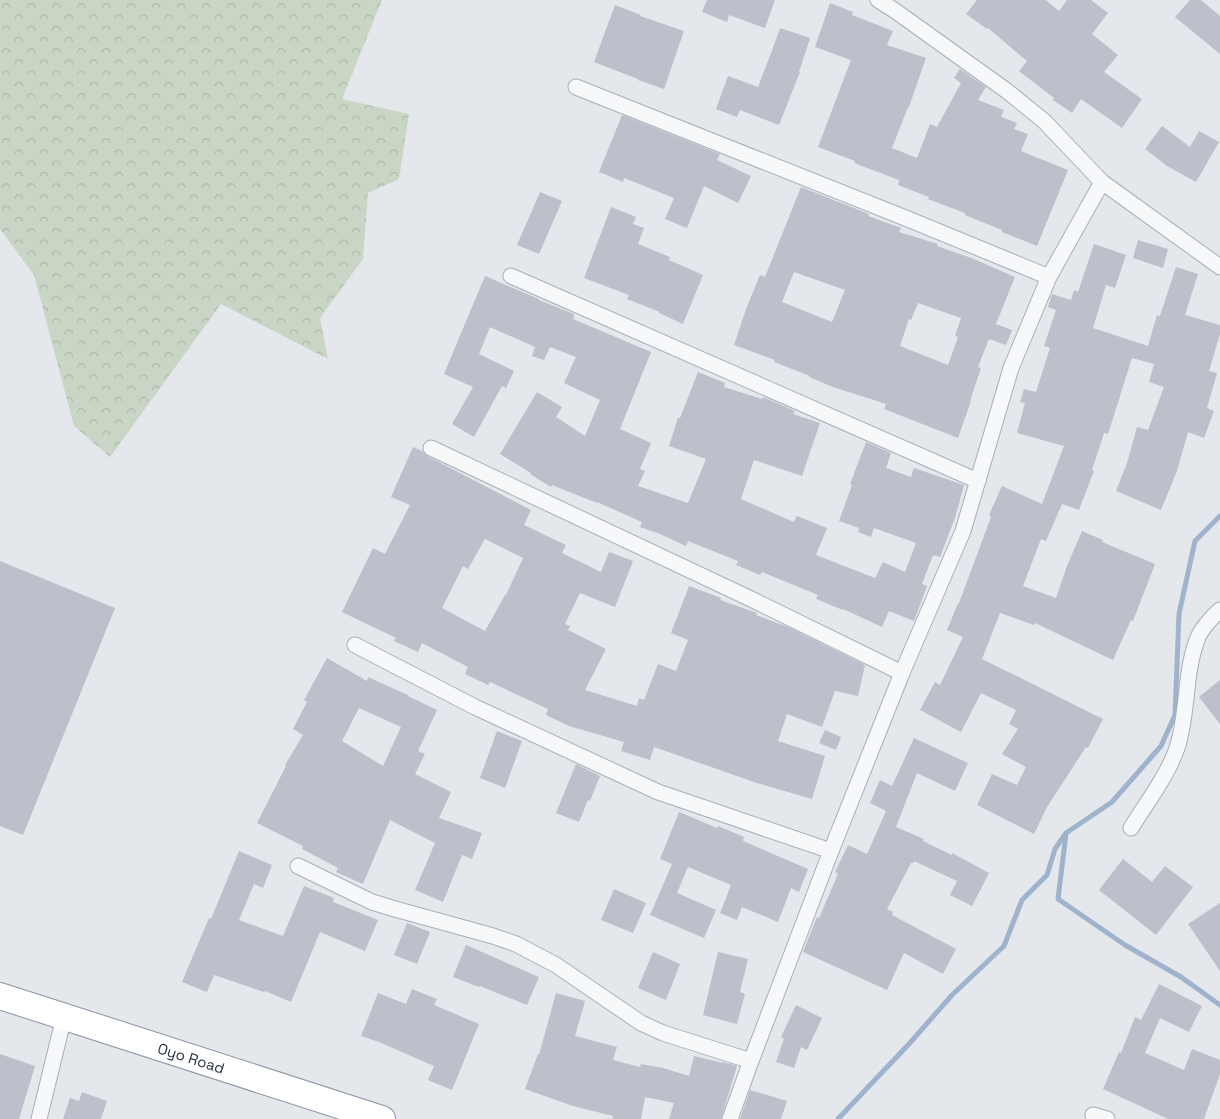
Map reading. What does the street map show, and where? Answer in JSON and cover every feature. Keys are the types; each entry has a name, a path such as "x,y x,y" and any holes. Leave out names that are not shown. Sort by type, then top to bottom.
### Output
{"highway":[{"name":"Oyo Road","path":"0,996 382,1119"}],"street":[{"path":"878,0 1014,97 1044,121 1102,182 1220,267"},
{"path":"576,87 1050,277"},
{"path":"730,1119 750,1061 831,851 902,673 963,531 1011,368 1050,277 1102,182"},
{"path":"511,276 978,481"},
{"path":"431,448 902,673"},
{"path":"1132,828 1168,768 1179,742 1190,669 1197,638 1213,616 1220,610"},
{"path":"355,646 475,708 658,792 831,851"},
{"path":"298,866 372,902 516,944 556,965 640,1023 663,1033 750,1061"},
{"path":"39,1119 64,1017"}],"green space":[{"path":"0,0 382,0 342,99 409,114 399,179 368,193 363,259 320,318 328,359 221,304 110,457 74,426 34,275 0,229"}],"building":[{"path":"707,0 775,0 765,28 729,15 727,22 702,12"},
{"path":"977,0 1046,0 1059,11 1067,0 1091,0 1108,13 1092,34 1118,55 1104,72 1142,99 1122,128 1081,99 1072,113 1053,100 1054,98 1019,71 1027,61 988,28 966,14"},
{"path":"1190,0 1201,0 1220,16 1220,54 1175,17"},
{"path":"830,3 853,12 852,15 893,31 887,45 926,58 892,148 917,158 930,124 937,127 961,83 954,78 960,69 986,87 978,100 1004,110 1001,117 1017,123 1014,129 1028,134 1021,151 1068,170 1037,246 898,185 899,180 818,147 851,60 815,47"},
{"path":"615,5 684,31 664,89 594,62"},
{"path":"780,28 810,38 800,72 779,125 740,110 737,117 716,109 728,76 758,87"},
{"path":"622,115 720,154 717,160 751,176 738,203 704,186 687,228 665,219 674,198 624,178 623,182 599,172"},
{"path":"1162,126 1190,147 1199,131 1219,142 1196,182 1167,166 1145,149"},
{"path":"801,187 901,228 899,232 938,244 937,246 974,259 1015,277 996,324 1012,330 1006,345 989,339 978,367 981,368 958,438 884,409 886,404 833,387 774,362 775,360 734,345 760,275 765,277","holes":["794,272 845,290 832,322 782,302","918,303 961,318 955,336 958,337 948,365 900,346 909,319 911,320"]},
{"path":"540,192 562,201 539,254 517,245"},
{"path":"611,207 636,217 633,224 644,228 638,244 670,257 669,260 703,275 683,324 660,312 627,299 629,295 584,278"},
{"path":"1138,240 1168,249 1163,268 1133,258"},
{"path":"1094,244 1126,255 1115,288 1106,285 1093,328 1148,346 1157,315 1160,316 1176,267 1198,274 1185,315 1220,325 1220,334 1209,371 1217,373 1207,408 1214,411 1204,438 1188,432 1177,471 1161,510 1116,491 1127,463 1137,427 1148,430 1164,387 1149,382 1154,364 1132,358 1108,434 1104,433 1092,470 1094,471 1079,510 1062,504 1046,541 1041,539 1023,586 1056,598 1082,531 1103,540 1102,542 1155,564 1133,621 1131,620 1113,660 1035,623 1034,625 1000,613 982,659 1103,719 1088,748 1086,747 1047,807 1034,834 977,805 992,774 1017,785 1026,767 1002,754 1018,729 1009,724 1016,710 981,693 961,732 920,710 935,682 940,685 963,637 947,630 991,517 989,515 1002,486 1042,504 1064,446 1017,433 1025,403 1020,402 1024,389 1036,392 1050,348 1044,346 1056,310 1048,307 1052,294 1071,300 1074,290 1078,292"},
{"path":"485,276 574,314 573,319 651,352 620,429 651,443 640,469 645,471 638,486 688,503 706,459 669,446 678,418 680,418 698,372 725,383 724,387 762,399 763,397 795,411 793,414 820,423 802,476 754,460 741,499 794,522 797,516 827,528 816,555 875,578 883,562 905,572 916,543 874,528 871,537 858,532 859,528 839,521 852,485 850,484 866,442 891,453 886,468 911,477 914,468 964,485 955,518 940,557 933,555 922,584 927,586 914,621 889,611 882,627 816,599 818,595 762,572 760,575 736,565 738,561 688,541 686,546 640,527 642,522 597,502 552,485 551,487 500,454 537,392 562,407 556,417 585,436 600,400 564,383 576,357 550,347 544,360 532,356 535,347 490,327 479,354 514,371 506,388 502,386 474,437 452,424 473,387 444,374"},
{"path":"413,447 531,510 524,525 566,545 562,553 601,572 609,552 633,561 615,607 580,593 565,624 570,626 568,630 606,649 585,690 637,706 639,698 644,700 658,664 676,671 688,640 671,633 689,586 721,598 720,600 757,613 756,615 788,627 865,665 858,696 835,691 822,727 787,714 778,741 825,756 812,799 757,783 654,747 650,760 621,751 624,742 569,726 546,715 548,709 490,682 488,685 465,674 468,667 422,643 418,652 394,641 396,638 342,612 373,548 385,554 410,505 391,497","holes":["485,539 523,558 506,595 485,631 442,608 463,566 468,569"]},
{"path":"0,561 115,608 23,835 0,826"},
{"path":"327,658 367,681 368,677 437,710 418,751 425,754 415,774 451,792 439,818 482,833 472,859 462,855 443,902 415,890 435,843 390,820 363,884 336,872 338,868 302,849 303,846 257,823 285,765 303,735 293,729 307,702 304,700","holes":["359,708 401,727 383,766 342,741"]},
{"path":"1220,680 1220,724 1199,697"},
{"path":"825,730 841,737 836,750 819,743"},
{"path":"497,731 522,741 505,788 480,778"},
{"path":"914,738 968,763 955,791 917,773 896,827 924,839 923,841 952,855 952,853 989,873 972,906 950,895 957,881 914,861 911,863 887,909 893,912 892,915 956,949 943,974 904,953 887,990 803,952 817,917 819,918 838,874 835,872 848,845 867,854 886,811 870,803 880,780 892,786"},
{"path":"576,764 600,776 579,822 556,813"},
{"path":"679,812 744,837 743,841 808,869 799,892 791,888 778,922 742,907 737,920 720,913 731,885 688,867 677,893 716,910 704,938 650,915 672,864 660,859"},
{"path":"239,851 272,865 263,888 254,884 239,920 283,936 304,886 334,898 333,902 378,920 365,951 320,932 291,1002 265,991 214,975 207,992 182,982"},
{"path":"1123,859 1152,882 1165,866 1193,887 1156,935 1099,890"},
{"path":"614,889 646,903 633,933 601,920"},
{"path":"1220,903 1220,971 1188,924"},
{"path":"407,923 430,932 417,964 394,955"},
{"path":"466,945 539,977 527,1005 453,977"},
{"path":"653,952 680,964 666,1000 638,988"},
{"path":"718,952 748,959 740,992 745,994 737,1024 703,1015"},
{"path":"1159,984 1202,1006 1189,1032 1160,1018 1145,1053 1184,1070 1192,1049 1220,1060 1220,1074 1204,1119 1168,1119 1103,1089 1119,1052 1121,1053 1135,1017 1141,1020"},
{"path":"412,989 437,999 434,1005 479,1024 452,1090 428,1080 434,1066 361,1036 378,993 406,1004"},
{"path":"556,993 585,1001 575,1036 617,1047 613,1060 640,1067 641,1064 663,1068 689,1076 694,1056 737,1066 721,1119 669,1119 674,1103 645,1097 641,1119 612,1119 613,1116 573,1106 525,1089 539,1055"},
{"path":"796,1005 822,1018 807,1050 801,1047 794,1068 776,1062 784,1039 781,1037"},
{"path":"0,1054 35,1066 19,1119 0,1119"},
{"path":"750,1090 787,1101 781,1119 740,1119"},
{"path":"82,1092 107,1101 101,1119 63,1119 70,1098 79,1101"}],"waterway":[{"path":"838,1119 909,1044 952,995 1004,946 1022,900 1047,875 1055,849 1066,833 1112,802 1161,746 1175,715 1179,614 1195,541 1220,516"},
{"path":"1066,834 1058,899 1125,945 1181,977 1220,1005"}]}
